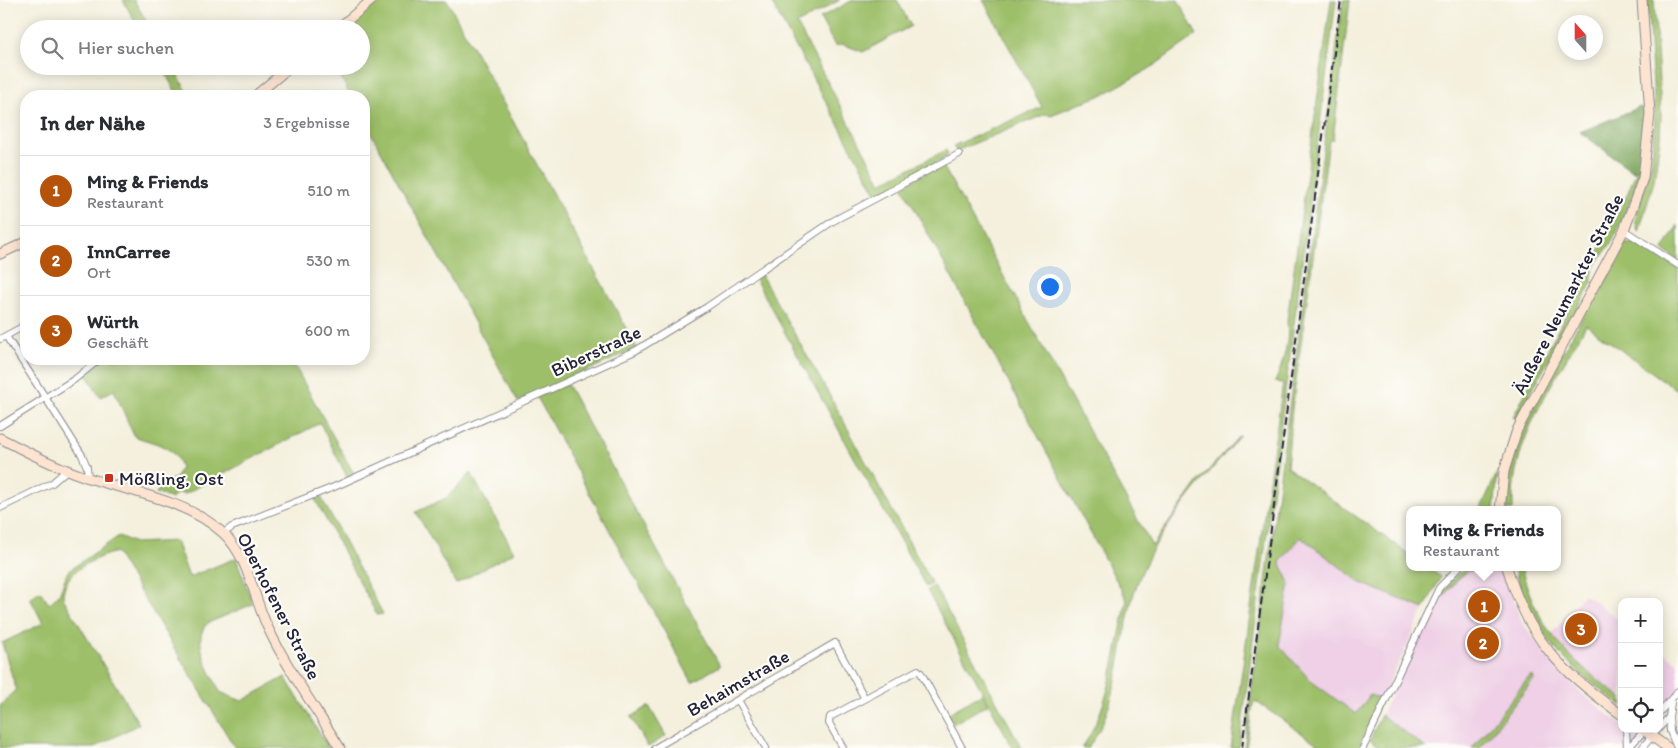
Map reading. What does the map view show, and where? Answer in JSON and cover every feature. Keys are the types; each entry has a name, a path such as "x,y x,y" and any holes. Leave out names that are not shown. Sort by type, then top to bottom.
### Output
{"main road":[{"path":"348,20 372,0"},
{"name":"Äußere Neumarkter Straße","path":"1500,506 1504,471 1517,430 1624,230 1643,178 1649,138 1649,91 1642,0"},
{"path":"262,90 280,75"},
{"path":"0,254 20,245"},
{"name":"Oberhofener Straße","path":"0,438 67,470 177,506 203,519 224,533 239,554 267,627 340,748"},
{"path":"1509,571 1526,617 1552,657 1578,682 1618,712"},
{"path":"1653,733 1668,748"}],"street":[{"name":"Biberstraße","path":"224,533 232,527 334,487 635,351 707,307 833,221 958,154"},
{"path":"1624,230 1678,265"},
{"path":"20,328 3,338 20,362"},
{"path":"22,365 82,454 87,464 88,478"},
{"path":"0,426 75,380 93,365"},
{"path":"0,508 52,483 67,470"},
{"path":"1363,748 1439,588 1455,571"},
{"name":"Behaimstraße","path":"655,748 835,643 864,697"},
{"path":"843,748 829,723 830,717 864,697 918,670 962,748"},
{"path":"1663,709 1671,702 1678,691"},
{"path":"738,700 766,748"},
{"path":"1671,702 1670,731 1677,748"},
{"path":"1663,721 1669,717"},
{"path":"1626,733 1627,748"},
{"path":"1627,748 1646,733"},
{"path":"1642,748 1649,733"}],"shaded area":[{"path":"1301,536 1361,583 1424,609 1380,703 1379,701 1356,714 1311,681 1279,645 1290,583 1280,562"},
{"path":"1468,571 1501,572 1523,624 1552,662 1581,693 1618,722 1618,733 1632,733 1650,748 1426,748 1381,715 1435,606 1458,579"},
{"path":"1584,594 1618,619 1618,695 1572,660 1551,635"},
{"path":"1663,652 1678,663 1678,700 1663,708"}],"green space":[{"path":"123,0 134,0 146,20 134,20"},
{"path":"378,0 447,0 637,348 518,402 370,131 370,90 348,90 339,75 370,75 370,20 353,20"},
{"path":"770,0 840,0 797,24 881,183 946,150 948,154 946,158 877,195"},
{"path":"853,0 897,0 911,26 863,52 842,44 835,46 820,18"},
{"path":"983,0 1178,0 1197,35 1149,69 1104,94 1051,115 1046,114 956,151 953,146 1042,107"},
{"path":"1331,0 1336,0 1239,748 1231,748 1283,383 1275,382 1287,344 1287,320"},
{"path":"1343,0 1350,0 1333,139 1329,142 1327,155 1292,409 1287,467 1406,552 1406,571 1433,571 1441,577 1424,609 1361,583 1301,537 1280,562 1290,583 1279,645 1311,681 1356,714 1370,695 1378,698 1380,703 1358,748 1323,748 1255,701 1246,748 1244,748"},
{"path":"1647,0 1654,0 1661,114 1654,181 1639,232 1635,221 1652,160 1655,114"},
{"path":"166,75 177,75 186,90 175,90"},
{"path":"1640,107 1644,109 1645,126 1640,169 1631,170 1580,132"},
{"path":"942,164 1152,546 1199,481 1240,435 1173,519 1150,555 1133,596 1109,708 1088,748 1082,748 1092,731 1106,695 1127,600 902,186"},
{"path":"1640,169 1618,230 1596,264 1592,283 1516,419 1513,417 1624,202 1636,172 1631,170"},
{"path":"1678,225 1678,261 1663,250"},
{"path":"1639,243 1678,269 1678,391 1586,325 1536,413 1518,460 1513,506 1507,506 1508,482 1516,445 1541,392 1623,244"},
{"path":"760,273 835,405 932,584 926,587 754,277"},
{"path":"97,365 294,365 355,476 348,479 320,423 185,494 177,493 172,499 156,493 163,483 176,478 181,467 178,459 168,449 134,436 114,390 100,397 86,374"},
{"path":"567,384 720,666 692,682 537,397"},
{"path":"1498,471 1494,506 1482,506"},
{"path":"471,473 514,552 456,584 416,512 446,498"},
{"path":"320,495 383,614 377,615 314,497"},
{"path":"119,536 135,543 176,541 189,577 236,558 253,604 208,623 203,630 201,638 204,657 220,692 242,701 285,677 329,748 235,748 116,552 90,562 74,573 64,589 63,598 139,724 94,748 0,748 0,706 16,689 2,643 43,623 30,598 40,591 49,604 59,594 68,571"},
{"path":"1462,571 1468,571 1458,579 1443,597 1440,595 1455,576"},
{"path":"1515,571 1522,571 1537,610 1558,643 1587,671 1618,695 1618,703 1569,663 1541,631 1530,612"},
{"path":"934,586 1022,748 1013,748 927,590"},
{"path":"1530,676 1533,676 1534,679 1480,748 1472,748"},
{"path":"982,694 988,704 953,724 947,714"},
{"path":"649,706 666,736 648,747 631,717"},
{"path":"1381,715 1426,748 1381,748 1370,740"}],"railway":[{"path":"1242,748 1341,0"}],"place":[{"name":"Mößling, Ost","path":"109,478"},
{"name":"Ming & Friends","path":"1484,606"},
{"name":"Würth","path":"1581,629"},
{"name":"InnCarree","path":"1483,643"}]}
